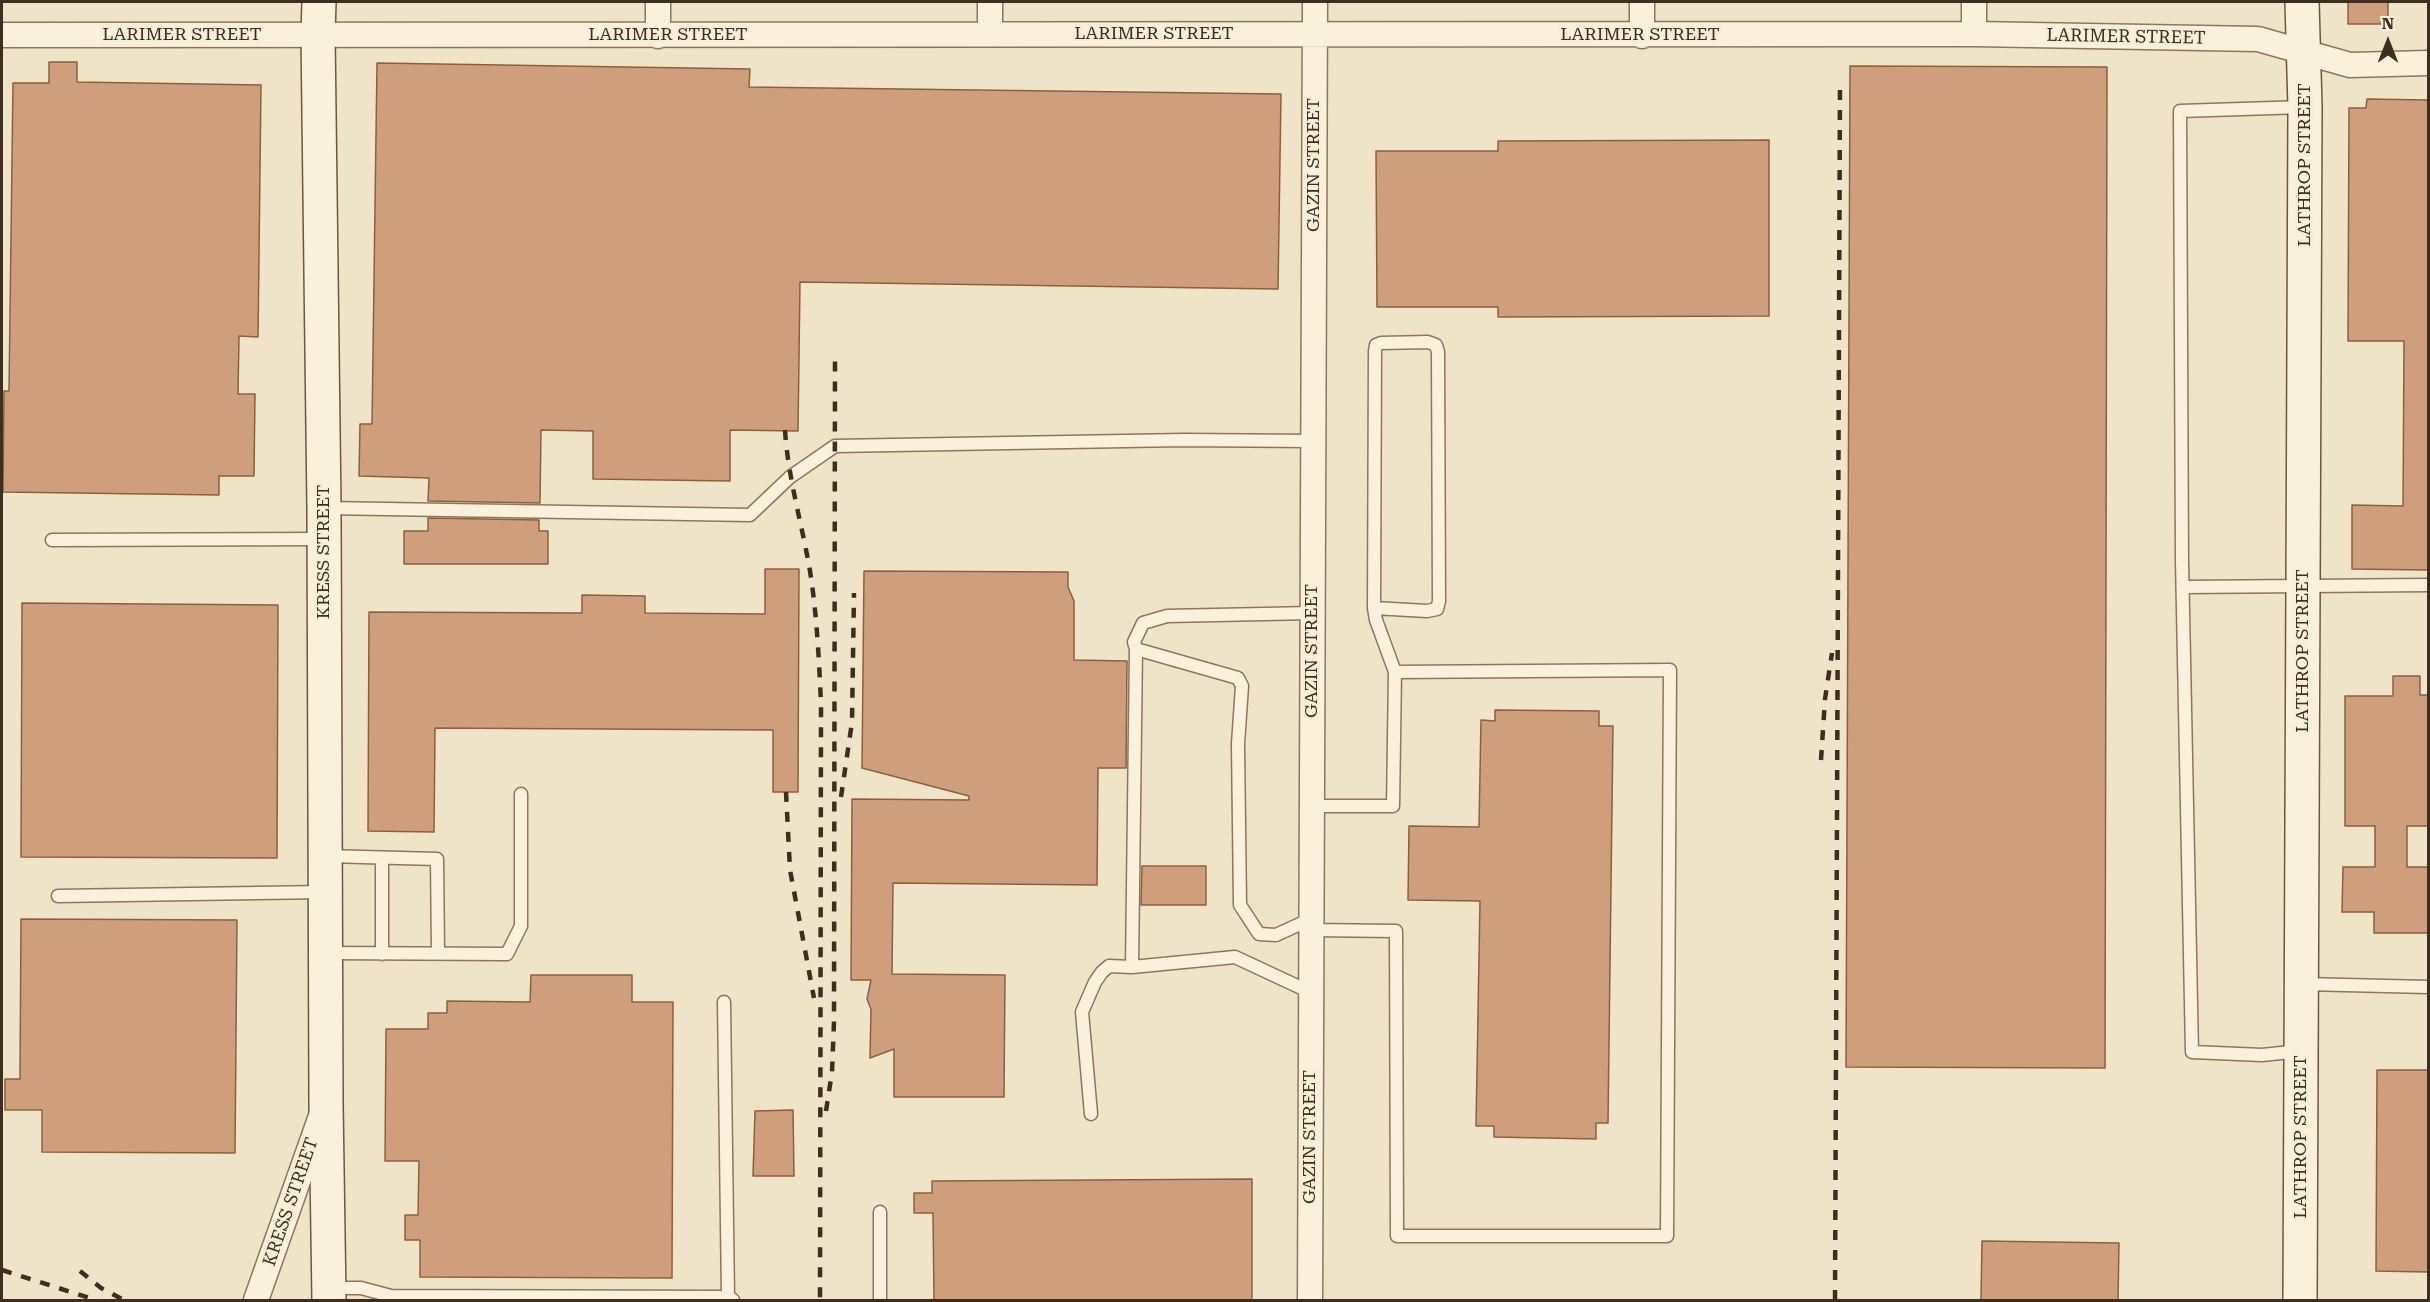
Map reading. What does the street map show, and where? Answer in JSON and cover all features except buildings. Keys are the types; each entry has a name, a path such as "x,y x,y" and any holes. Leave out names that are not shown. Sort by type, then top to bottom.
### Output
{"street":[{"name":"KRESS STREET","path":"320,2 318,34 329,1294"},
{"path":"658,2 658,36"},
{"path":"990,2 990,33"},
{"name":"GAZIN STREET","path":"1310,1300 1315,2"},
{"path":"1642,2 1642,36"},
{"path":"1974,2 1974,34"},
{"name":"LATHROP STREET","path":"2300,1300 2305,107 2302,2"},
{"name":"LARIMER STREET","path":"2,35 658,36 990,33 1642,36 1974,34 2259,39 2350,65 2428,63"},
{"name":"KRESS STREET","path":"256,1300 326,1102"}],"lane":[{"path":"2301,1051 2262,1055 2192,1052 2183,587 2180,111 2305,107"},
{"path":"1312,806 1393,806 1395,672 1376,620 1374,608 1376,345 1428,342 1436,345 1438,352 1439,601 1437,609 1427,611 1374,608"},
{"path":"52,540 324,524 750,515 790,477 835,446 1183,440 1313,441"},
{"path":"2183,587 2428,585"},
{"path":"1132,967 1136,649 1134,642 1143,623 1167,616 1312,613"},
{"path":"1136,649 1238,678 1242,686 1238,744 1240,905 1259,934 1276,935 1311,925 1396,931 1397,1236 1667,1236 1670,670 1395,672"},
{"path":"326,953 507,954 521,926 522,794"},
{"path":"325,856 437,859 438,953"},
{"path":"382,858 382,954"},
{"path":"58,896 325,892"},
{"path":"1091,1114 1082,1012 1087,995 1102,972 1109,966 1132,967 1235,957 1310,992"},
{"path":"2301,984 2428,987"},
{"path":"329,1294 361,1288 391,1298 731,1299 724,1002"},
{"path":"880,1212 880,1300"}],"railway":[{"path":"1835,1300 1840,84"},
{"path":"826,1111 832,1072 834,1022 835,356"},
{"path":"785,430 789,466 812,588 821,704 820,1300"},
{"path":"841,797 852,722 854,593"},
{"path":"1821,760 1825,699 1832,653"},
{"path":"786,792 790,870 814,998"},
{"path":"2,1270 96,1300"},
{"path":"80,1271 101,1288 124,1300"}]}
